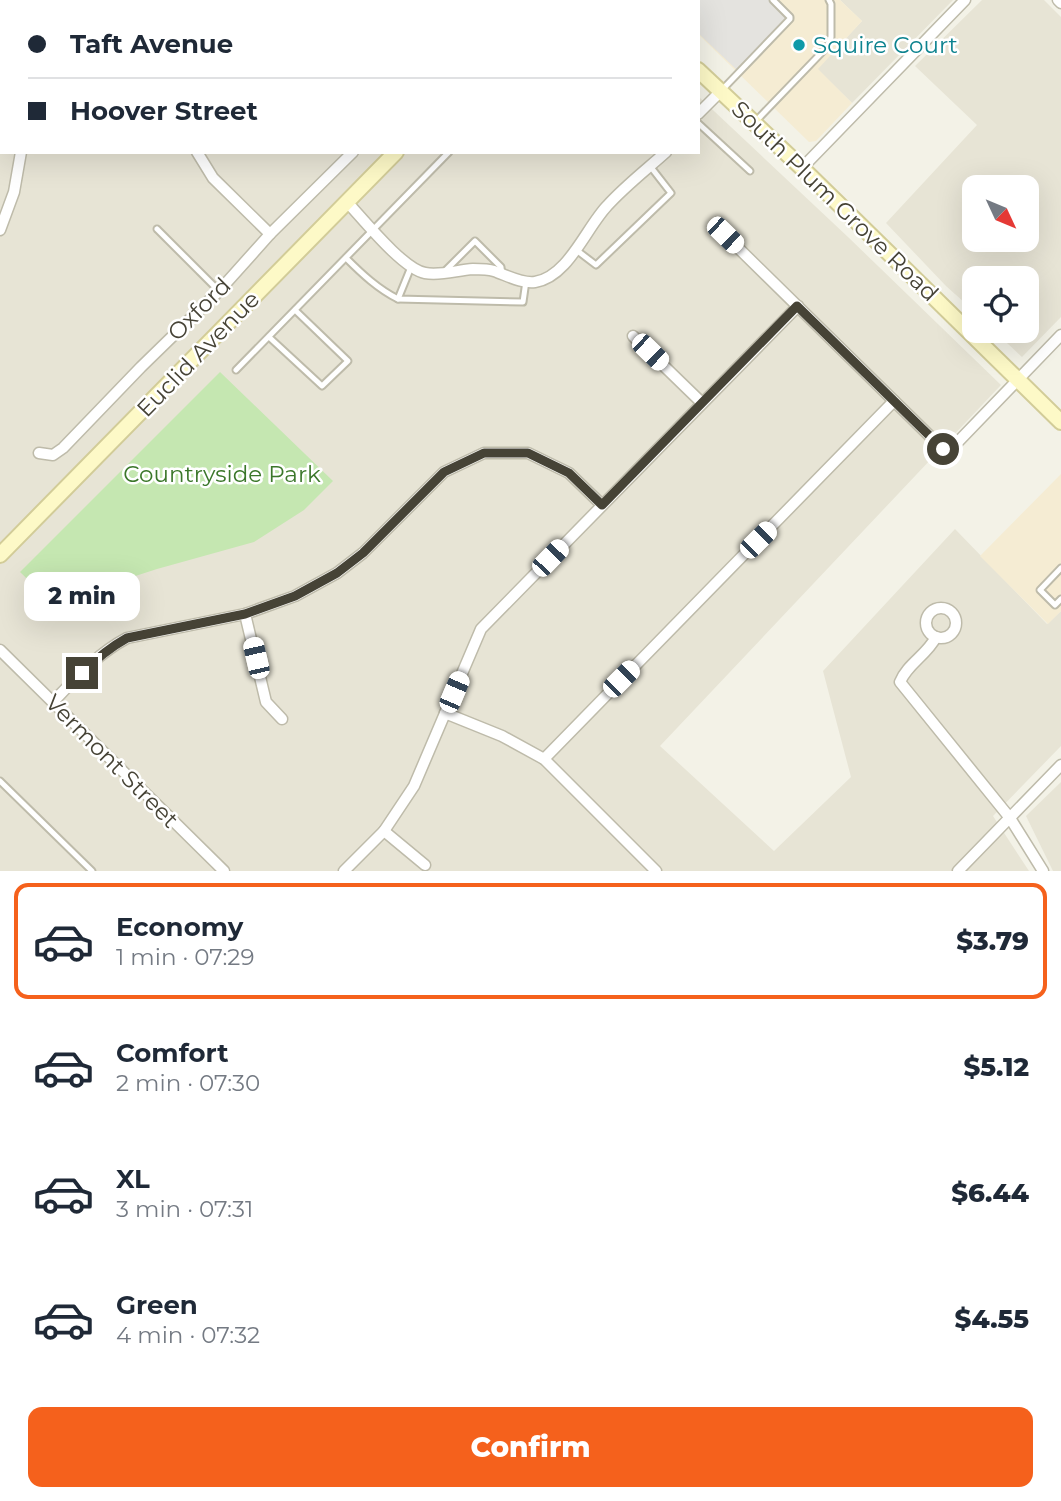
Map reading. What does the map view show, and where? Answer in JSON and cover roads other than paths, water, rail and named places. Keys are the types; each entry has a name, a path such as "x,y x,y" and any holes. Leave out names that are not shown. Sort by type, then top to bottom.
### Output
{"main road":[{"name":"South Plum Grove Road","path":"700,72 1061,422"},
{"name":"Euclid Avenue","path":"0,555 394,154"}],"street":[{"path":"802,168 965,0"},
{"path":"700,112 721,91"},
{"path":"0,230 14,192 21,154"},
{"path":"198,154 213,178 270,234"},
{"name":"Oxford","path":"39,453 52,455 63,448 351,154"},
{"path":"347,201 411,267 423,273 492,270 534,282 546,278 566,264 608,204 664,154"},
{"path":"725,235 943,449 953,447 1061,335"},
{"path":"344,871 384,831 414,786 481,629 797,306"},
{"path":"633,335 702,403"},
{"path":"544,759 894,401"},
{"path":"53,702 96,658 127,638 245,614 295,596 337,573 363,553 444,472 484,453 528,453 569,473 602,505"},
{"path":"245,614 266,702 282,719"},
{"path":"936,637 903,674 900,682 1010,818 1043,871"},
{"name":"Vermont Street","path":"0,650 224,871"},
{"path":"445,712 502,736 544,759 648,869"},
{"path":"958,871 1061,765"},
{"path":"384,831 425,865"}],"lane":[{"path":"721,91 790,19 773,0"},
{"path":"754,122 827,47 831,37 829,0"},
{"path":"700,124 750,172"},
{"path":"236,370 447,154"},
{"path":"575,249 596,265 671,193 650,166"},
{"path":"157,229 219,291"},
{"path":"441,274 475,241 501,267 502,275"},
{"path":"346,258 376,285 398,299 523,302 526,281"},
{"path":"398,299 411,267"},
{"path":"269,337 322,386 348,361 295,310"},
{"path":"1061,568 1040,590 1055,605 1061,599"},
{"path":"0,781 92,871"}],"place":[{"name":"Squire Court","path":"799,45"}],"park label":[{"name":"Countryside Park","path":"222,474"}]}
